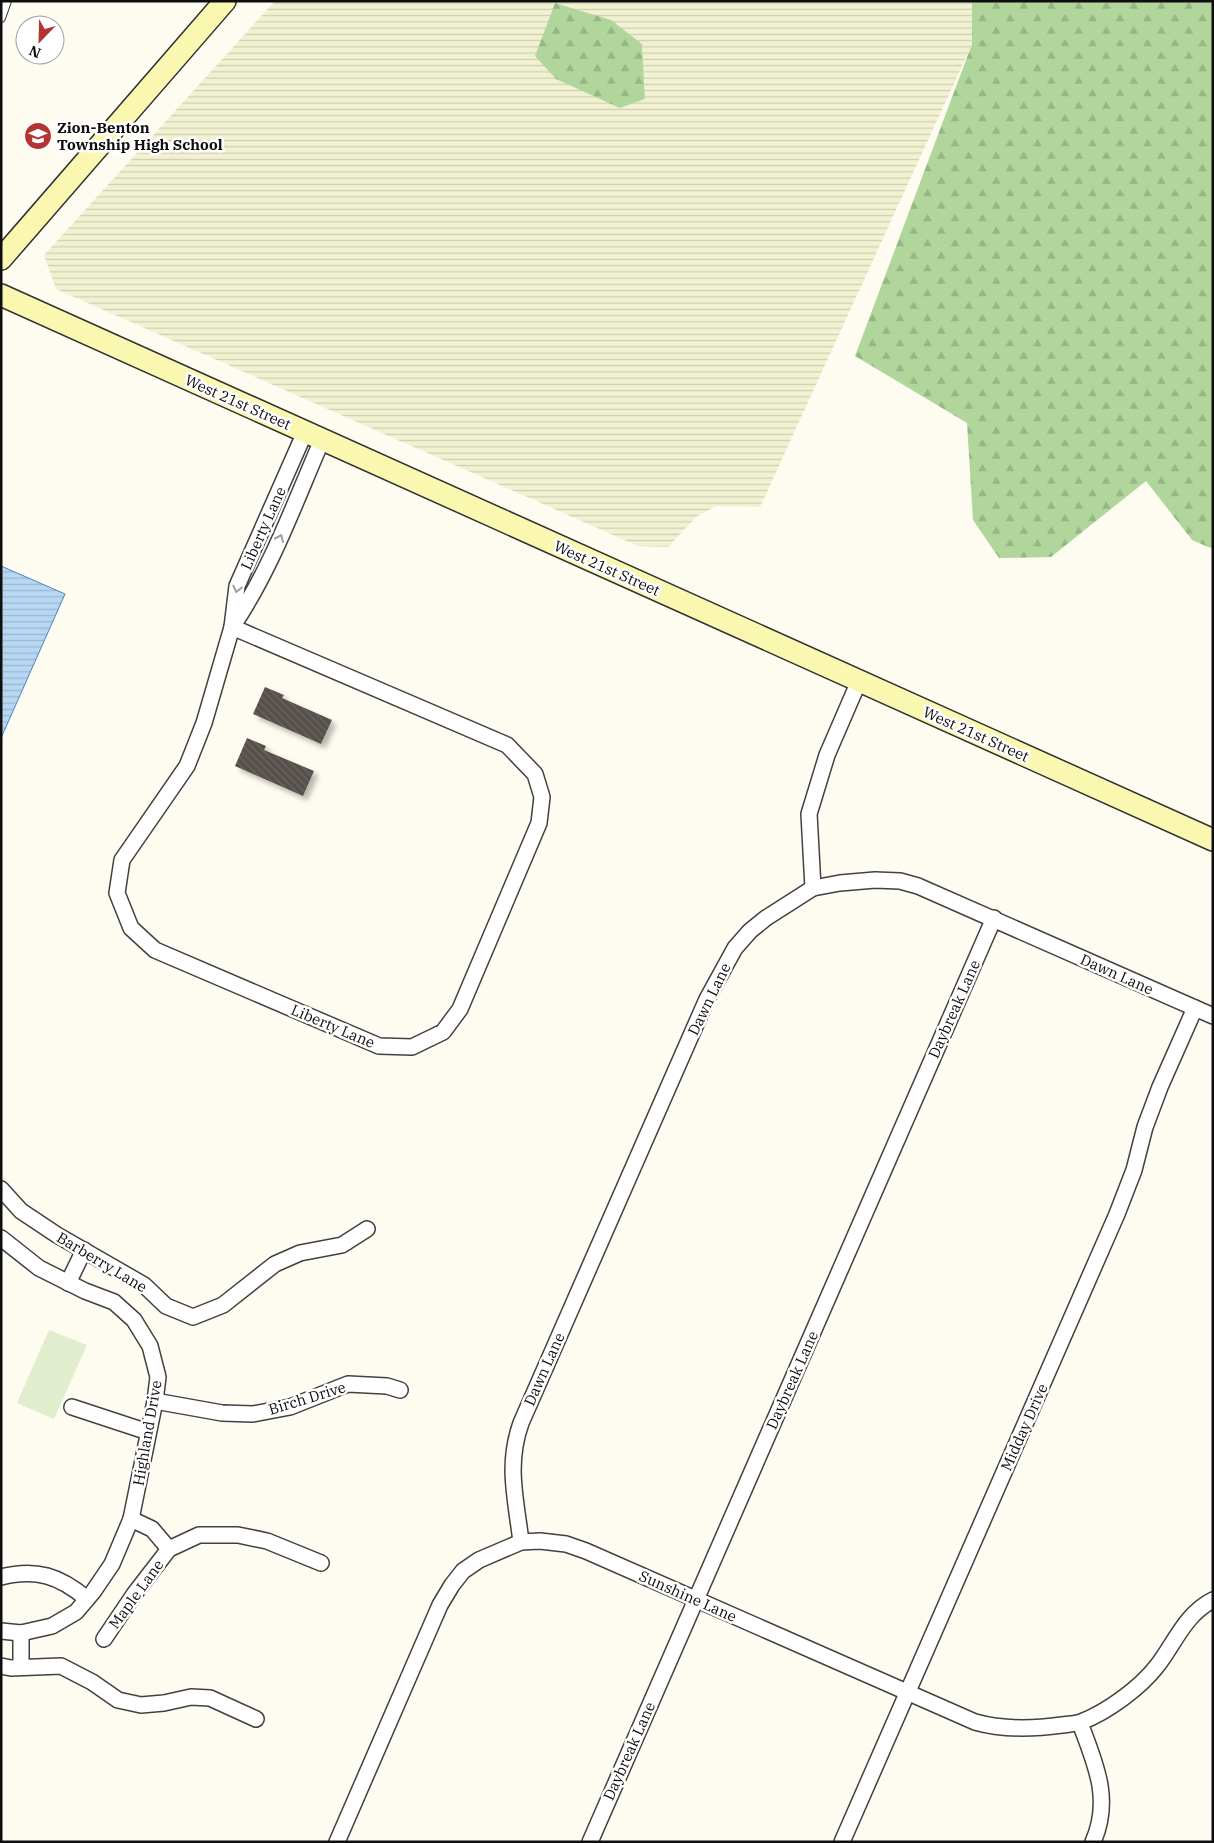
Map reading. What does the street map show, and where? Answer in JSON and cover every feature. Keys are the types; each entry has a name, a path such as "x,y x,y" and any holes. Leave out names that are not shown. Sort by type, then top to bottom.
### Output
{"street":[{"path":"1,259 225,1"},
{"name":"West 21st Street","path":"1,296 1213,840"},
{"name":"Liberty Lane","path":"232,627 507,745 534,774 542,797 539,822 460,1009 443,1032 412,1047 379,1046 155,950 131,928 117,893 122,860 187,766 204,723 232,627 237,586 314,436"},
{"path":"813,888 809,814 827,755 859,681"},
{"name":"Dawn Lane","path":"521,1542 512,1470 515,1441 518,1432 707,1000 735,948 750,931 766,918 813,888 840,883 900,881 918,886 994,918 1213,1016"},
{"name":"Daybreak Lane","path":"590,1842 994,918"},
{"name":"Midday Drive","path":"842,1842 1117,1214 1134,1170 1148,1119 1195,1008"},
{"name":"Barberry Lane","path":"1,1189 21,1211 57,1235 144,1285 166,1306 194,1317 222,1305 275,1264 300,1253 342,1245 367,1229"},
{"name":"Highland Drive","path":"1,1238 39,1268 68,1283 114,1302 134,1320 150,1346 158,1377 155,1401 131,1519 112,1564 76,1612 52,1626 21,1633 1,1632"},
{"path":"68,1283 84,1250"},
{"name":"Birch Drive","path":"155,1401 222,1413 253,1414 290,1407 348,1384 387,1386 400,1390"},
{"path":"72,1407 148,1432"},
{"name":"Maple Lane","path":"131,1519 152,1529 169,1549"},
{"name":"Maple Lane","path":"104,1639 135,1593 169,1549 199,1535 238,1535 267,1541 321,1563"},
{"name":"Sunshine Lane","path":"337,1842 440,1605 452,1585 463,1571 479,1560 521,1542 540,1541 566,1544 986,1725 1011,1728 1040,1728 1080,1723 1112,1705 1135,1688 1156,1667 1181,1628 1205,1604 1213,1600"},
{"path":"1,1577 20,1573 56,1578 73,1587 87,1599"},
{"path":"21,1633 21,1667"},
{"path":"1,1666 11,1668 61,1666 92,1682 118,1700 141,1705 164,1703 191,1697 210,1698 256,1719"},
{"path":"1080,1723 1099,1776 1102,1800 1100,1819 1093,1842"}],"lane":[{"path":"1,18 5,3"}],"green space":[{"path":"275,1 972,1 972,44 760,507 716,506 696,517 668,547 638,546 56,289 44,255","holes":["642,44 645,99 620,108"]},
{"path":"972,1 1213,1 1213,549 1192,540 1146,481 1051,557 999,558 973,520 967,423 855,356 972,44"},
{"path":"555,3 611,20 642,44 645,99 620,108 556,79 535,56"},
{"path":"49,1330 87,1345 54,1419 17,1403"}],"water":[{"path":"1,566 65,594 1,738"}],"building":[{"path":"265,687 284,695 282,698 332,720 321,744 253,714"},
{"path":"247,738 266,746 264,750 314,771 303,796 235,766"}],"place":[{"name":"Zion-Benton Township High School","path":"38,136"}]}
